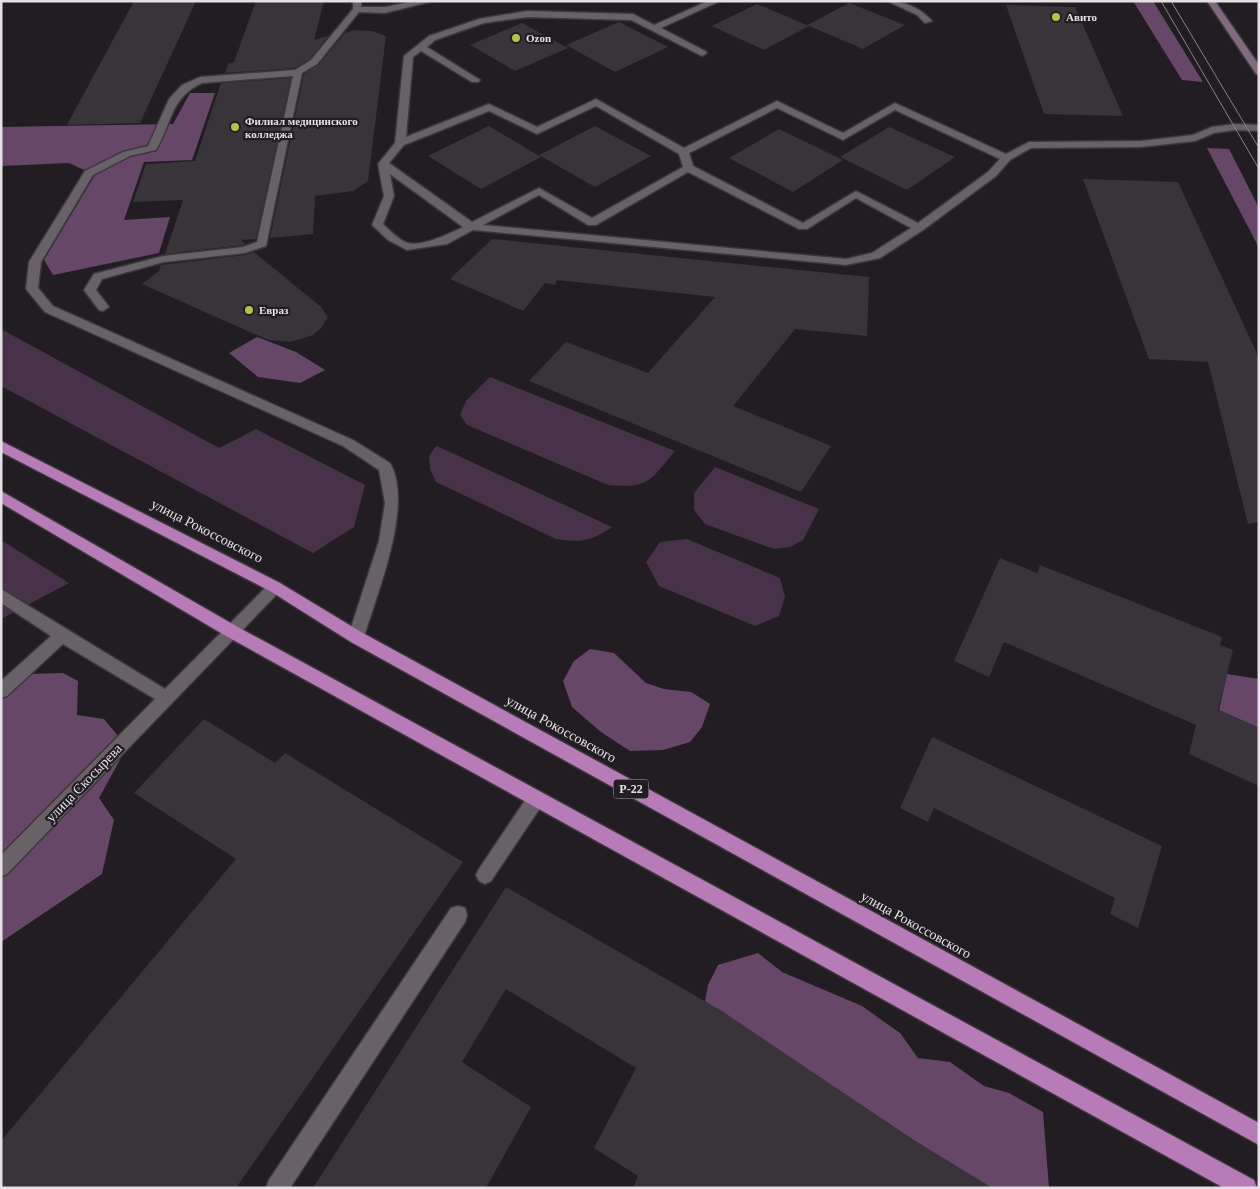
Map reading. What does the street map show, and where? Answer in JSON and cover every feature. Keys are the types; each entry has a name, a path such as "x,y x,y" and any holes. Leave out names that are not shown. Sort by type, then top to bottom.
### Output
{"highway":[{"name":"улица Рокоссовского","path":"1,446 275,587 356,637 1259,1135"},
{"path":"1,496 231,631 1246,1188"}],"main road":[{"path":"1211,1 1259,72"}],"street":[{"path":"356,637 386,541 392,503 385,467 348,443 48,309 32,290 36,262 89,173 127,154 152,148 174,99 185,87 200,80 282,75 298,72 314,62 357,5 385,10 429,1"},
{"path":"654,28 716,1"},
{"path":"891,1 920,13 928,21"},
{"path":"400,143 409,56 432,38 482,21 527,14 633,18 702,53"},
{"path":"420,47 475,80"},
{"path":"103,306 90,290 98,277 162,259 245,250 262,244 298,72"},
{"path":"592,223 538,191 443,242 407,247 392,238 377,225 389,196 383,164 400,143 489,107 538,130 596,102 684,152 688,168 803,227 856,194 919,228"},
{"path":"684,152 777,104 843,137 895,106 1006,158"},
{"path":"383,164 471,227 846,262 876,256 919,228 992,174 1006,158 1029,145 1141,144 1195,138 1212,130 1235,127 1259,128"},
{"path":"570,236 688,168"},
{"name":"улица Скосырева","path":"1,868 275,587"},
{"path":"1,595 62,635 167,698"},
{"path":"1,691 62,635"},
{"path":"485,875 536,799"},
{"path":"277,1188 458,916"}],"shaded area":[{"path":"1133,1 1153,1 1203,82 1182,80"},
{"path":"190,93 215,93 192,160 144,162 124,220 170,217 159,253 53,275 44,260 95,175 69,163 1,166 1,127 173,124"},
{"path":"1207,148 1229,149 1259,208 1259,248"},
{"path":"1,329 219,448 256,429 365,485 354,527 313,553 1,386"},
{"path":"257,337 296,352 325,370 300,383 258,377 229,353"},
{"path":"490,377 675,451 654,476 641,484 608,485 467,425 460,415 466,401"},
{"path":"436,446 612,527 586,540 556,539 436,482 430,469 429,456"},
{"path":"715,467 819,509 803,540 790,547 774,549 705,524 694,510 694,493"},
{"path":"687,539 780,578 785,597 779,616 755,626 659,586 646,562 660,542"},
{"path":"1,540 69,583 1,619"},
{"path":"590,649 614,653 646,683 664,689 691,692 710,704 702,727 690,742 663,750 630,751 601,732 572,707 563,681 574,661"},
{"path":"63,673 78,681 77,715 104,719 127,747 99,798 114,820 102,874 1,942 1,683 28,674"},
{"path":"1227,674 1259,679 1259,728 1219,710"},
{"path":"758,953 782,972 862,1006 900,1033 918,1058 950,1062 984,1086 1009,1093 1043,1112 1049,1188 992,1188 915,1141 705,1001 708,985 718,965"}],"building":[{"path":"134,1 196,1 140,123 67,125"},
{"path":"256,1 324,1 314,40 328,36 310,59 294,68 225,73 228,64 234,62"},
{"path":"849,3 905,25 863,49 807,25"},
{"path":"757,4 809,26 764,50 712,26"},
{"path":"1006,5 1075,7 1123,116 1044,114"},
{"path":"619,22 668,47 615,72 566,45"},
{"path":"522,23 568,48 515,71 470,45"},
{"path":"355,30 372,31 386,36 368,181 353,191 315,196 313,234 270,238 304,74 318,65 345,33"},
{"path":"291,78 256,239 241,240 245,244 243,245 165,254 183,200 133,202 146,164 195,161 221,83"},
{"path":"489,126 541,157 481,189 428,156"},
{"path":"595,126 651,156 595,187 539,155"},
{"path":"889,127 955,157 907,190 840,157"},
{"path":"779,129 843,160 793,192 729,158"},
{"path":"1083,179 1178,182 1259,358 1259,522 1248,524 1208,362 1149,359"},
{"path":"492,239 869,277 867,336 795,329 733,406 831,446 801,492 529,381 566,342 648,373 715,297 557,280 555,285 545,283 523,311 450,279"},
{"path":"254,252 321,307 328,317 321,328 313,335 291,342 268,340 142,284 159,271 161,265 245,255"},
{"path":"1000,558 1037,573 1040,565 1222,637 1220,645 1233,650 1218,710 1259,728 1259,786 1189,754 1196,725 1004,642 989,677 954,661"},
{"path":"204,719 275,763 285,753 463,862 236,1188 1,1188 1,1141 236,859 134,793"},
{"path":"932,737 1162,846 1138,928 1110,914 1115,898 934,808 928,822 900,808"},
{"path":"506,887 722,1011 915,1141 992,1188 633,1188 638,1176 594,1148 636,1068 506,989 462,1062 531,1107 486,1188 313,1188"}],"tram line":[{"path":"1161,1 1259,169"},
{"path":"1171,1 1259,148"}],"place":[{"name":"Авито","path":"1056,17"},
{"name":"Ozon","path":"516,38"},
{"name":"Филиал медицинского колледжа","path":"235,127"},
{"name":"Евраз","path":"249,310"}]}
